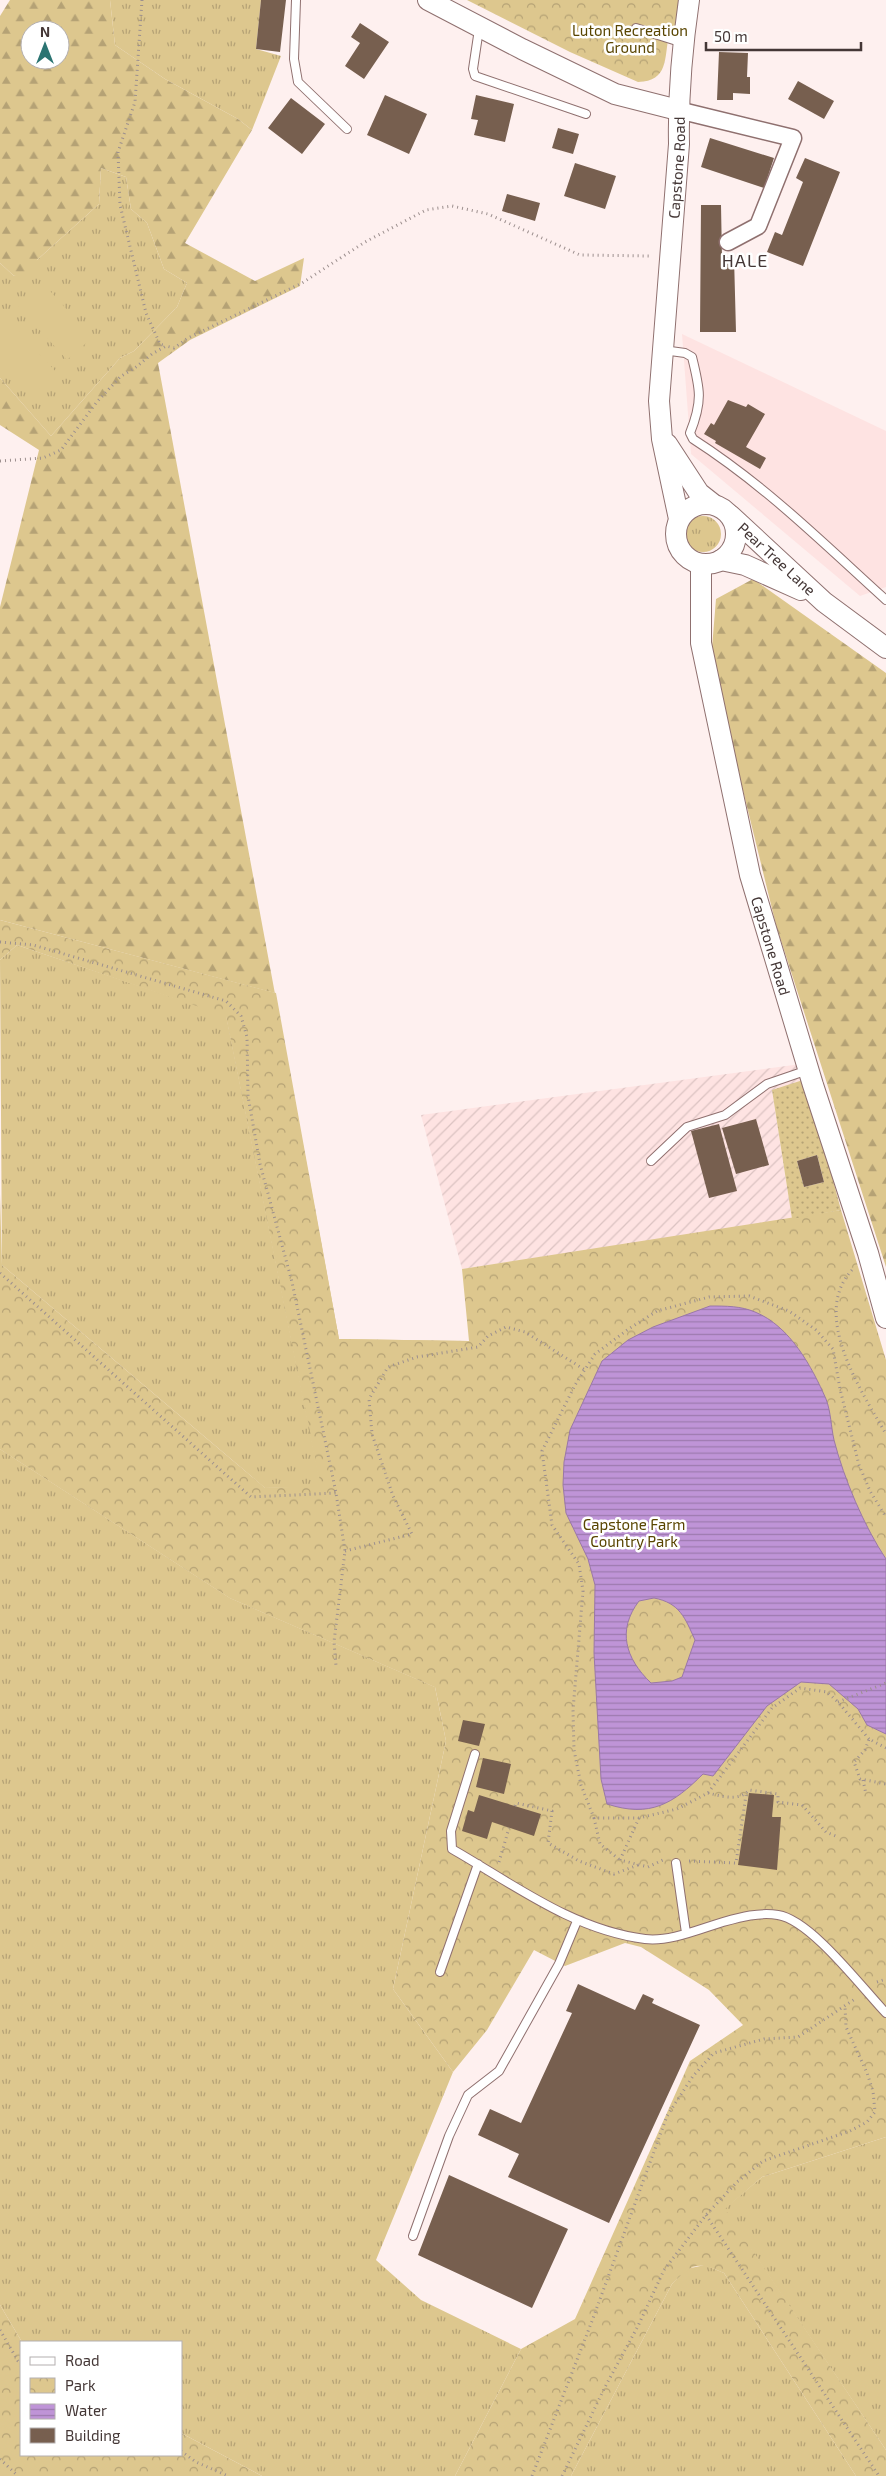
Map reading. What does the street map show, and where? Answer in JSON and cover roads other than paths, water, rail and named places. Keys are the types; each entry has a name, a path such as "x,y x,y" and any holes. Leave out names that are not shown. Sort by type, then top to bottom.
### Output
{"street":[{"name":"Capstone Road","path":"428,0 615,94 678,110 678,144 659,401 662,439 679,520"},
{"path":"689,0 683,44 678,110 793,138 758,226 728,242"},
{"path":"662,439 682,465 699,493 730,515 735,524 735,545 729,554 712,564 701,564 692,561 678,547 676,529 679,520 693,506 703,503 713,504"},
{"name":"Pear Tree Lane","path":"730,515 824,602 886,648"},
{"name":"Pear Tree Lane","path":"721,560 745,565 770,574 824,602"},
{"name":"Capstone Road","path":"701,564 701,643 750,875 808,1070 868,1253 886,1318"}],"lane":[{"path":"296,0 294,59 298,82 347,128"},
{"path":"479,27 473,69 475,76 586,114"},
{"path":"636,28 683,44"},
{"path":"662,350 685,353 692,357 700,389 697,416 690,433 693,439 736,466 796,516 823,544 886,600"},
{"path":"651,1161 687,1127 725,1115 768,1084 808,1070"},
{"path":"475,1754 450,1831 452,1849 577,1920 619,1935 648,1940 686,1933 748,1915 780,1915 809,1930 886,2013"},
{"path":"679,1862 686,1933"},
{"path":"440,1972 478,1864"},
{"path":"413,2236 449,2136 468,2095 499,2071 559,1964 577,1920"}],"water":[{"path":"710,1306 728,1306 744,1309 768,1318 779,1327 807,1361 826,1399 834,1440 849,1486 870,1532 886,1559 886,1734 867,1725 858,1709 829,1684 801,1682 767,1706 713,1776 703,1774 681,1793 660,1806 636,1809 607,1804 601,1779 594,1653 595,1585 588,1559 566,1513 563,1485 564,1462 570,1430 602,1361 628,1340 653,1327","holes":["654,1598 663,1600 676,1608 684,1618 695,1640 682,1677 672,1681 651,1683 635,1664 627,1644 626,1633 632,1612 639,1601"]}],"district":[{"name":"HALE","path":"745,260"}],"park label":[{"name":"Luton Recreation Ground","path":"630,38"},
{"name":"Capstone Farm Country Park","path":"634,1532"}]}
